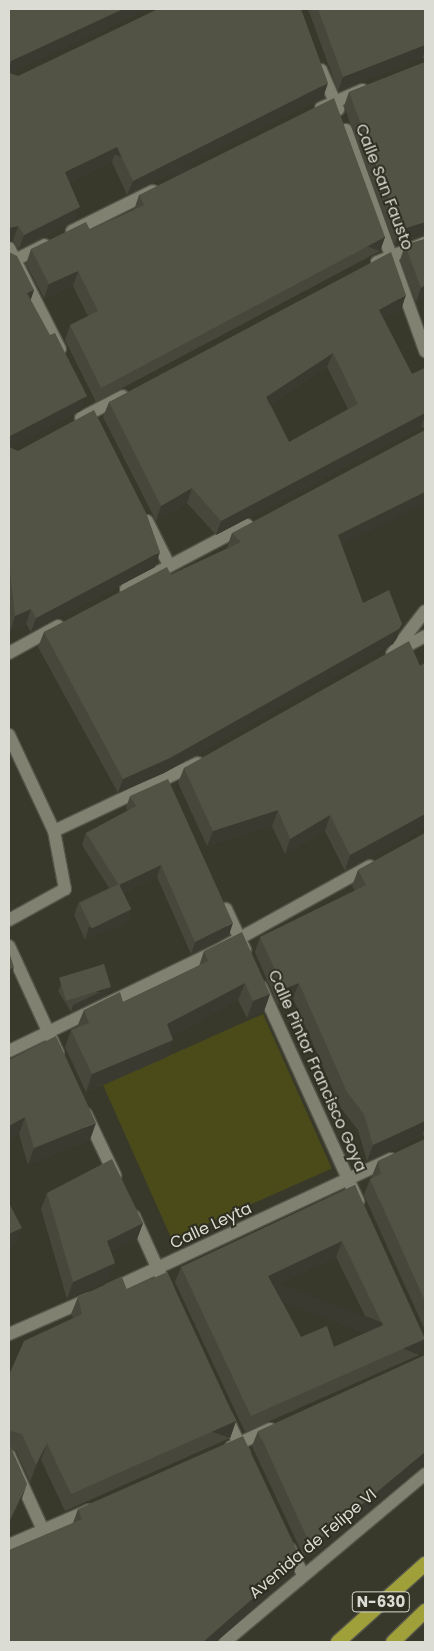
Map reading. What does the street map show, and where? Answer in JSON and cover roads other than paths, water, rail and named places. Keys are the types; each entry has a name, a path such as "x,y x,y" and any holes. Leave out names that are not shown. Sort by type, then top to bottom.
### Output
{"highway":[{"name":"N-630","path":"338,1642 425,1564"},
{"name":"N-630","path":"393,1642 425,1611"}],"street":[{"name":"Calle San Fausto","path":"314,52 335,101 392,254 425,351"},
{"path":"308,114 335,101 380,84"},
{"path":"66,362 11,257 166,185"},
{"path":"366,268 392,254 425,243"},
{"path":"67,426 136,389"},
{"path":"84,396 101,429"},
{"path":"139,506 170,565"},
{"path":"112,597 258,520"},
{"path":"399,650 425,612"},
{"path":"9,653 70,619"},
{"path":"382,660 425,636"},
{"path":"9,735 54,832 65,889 9,920"},
{"path":"54,832 170,784 210,756"},
{"path":"9,1050 238,936 383,859"},
{"name":"Calle Pintor Francisco Goya","path":"219,893 365,1215"},
{"path":"9,946 65,1067"},
{"path":"81,1102 174,1304"},
{"name":"Calle Leyta","path":"9,1334 158,1269 408,1151"},
{"path":"219,1400 251,1469"},
{"path":"221,1451 283,1424"},
{"path":"9,1455 43,1530"},
{"name":"Avenida de Felipe VI","path":"225,1642 302,1573 425,1474"},
{"path":"9,1545 106,1503"},
{"path":"285,1538 302,1573"}]}
